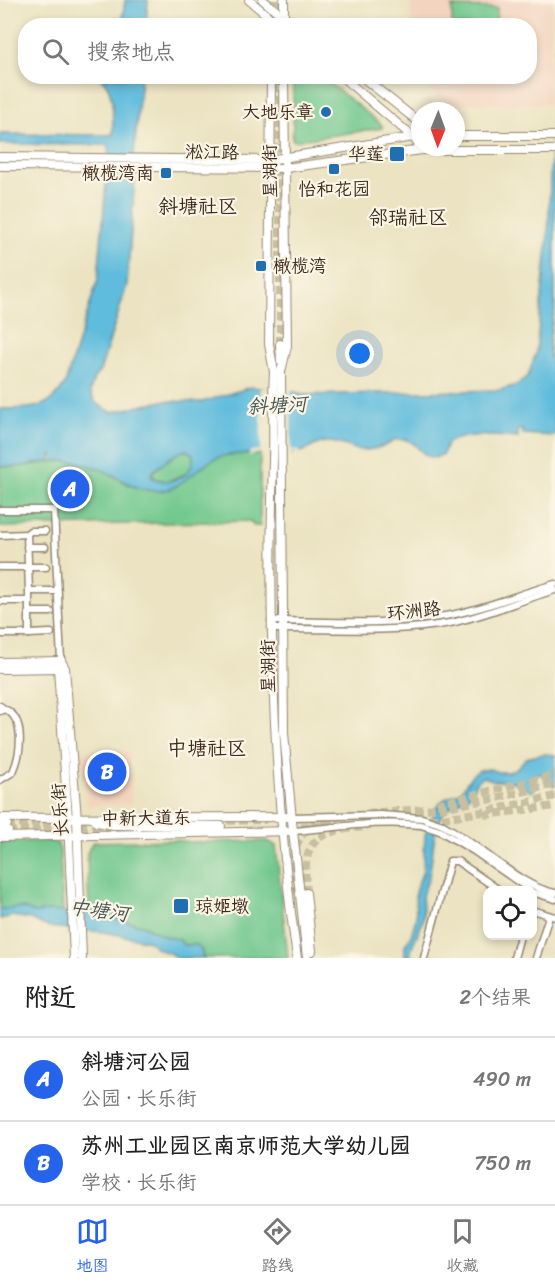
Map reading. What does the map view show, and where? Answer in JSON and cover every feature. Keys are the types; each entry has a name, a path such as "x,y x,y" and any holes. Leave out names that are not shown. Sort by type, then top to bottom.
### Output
{"main road":[{"path":"249,0 268,18"},
{"path":"262,0 272,4 280,18"},
{"path":"283,18 284,0"},
{"name":"星湖街","path":"271,84 269,344 278,372"},
{"name":"星湖街","path":"278,372 287,346 284,84"},
{"path":"351,84 411,133"},
{"path":"371,84 411,116"},
{"path":"465,136 553,136"},
{"name":"淞江路","path":"269,164 285,157 411,138"},
{"name":"淞江路","path":"465,148 553,150"},
{"name":"淞江路","path":"0,166 136,162 269,164 285,168 411,151"},
{"name":"淞江路","path":"0,157 102,162"},
{"name":"星湖街","path":"278,344 277,454 284,733 307,958"},
{"name":"星湖街","path":"277,454 271,625 274,734 280,831 298,958"},
{"path":"0,662 61,666"},
{"path":"0,669 61,666"},
{"name":"长乐街","path":"61,666 77,932 82,958"},
{"name":"中新大道东","path":"0,818 292,817"},
{"path":"72,819 113,825 220,826"},
{"name":"中新大道东","path":"0,837 293,831"},
{"path":"306,893 312,958"},
{"path":"292,894 298,958"},
{"name":"长乐街","path":"74,958 77,932"}],"street":[{"name":"长乐街","path":"0,510 54,510 61,666"},
{"path":"0,535 45,531"},
{"path":"27,534 29,634"},
{"path":"27,547 45,547"},
{"path":"0,567 46,567"},
{"name":"环洲路","path":"271,625 424,619 466,612 555,584"},
{"path":"29,591 57,591"},
{"name":"环洲路","path":"282,625 387,630 426,627 467,619 555,591"},
{"path":"0,601 29,602"},
{"path":"29,612 51,612"},
{"path":"0,634 51,633"},
{"path":"1,708 9,711 15,717 19,742 19,757 15,768 2,777"},
{"path":"292,817 381,815 422,822 442,828 478,847 534,886 555,893"},
{"path":"293,831 422,822"},
{"path":"442,828 524,886"},
{"path":"424,958 450,861 457,861 492,886"},
{"path":"537,893 555,899"},
{"path":"536,958 552,917 537,912"},
{"path":"514,958 519,940"}],"shaded area":[{"path":"411,0 553,0 549,104 445,102 421,84 537,84 537,18 411,18"},
{"path":"130,751 131,804 88,805 80,752"}],"green space":[{"path":"452,7 497,8 496,18 452,18"},
{"path":"292,84 331,84 382,125 382,128 294,141 292,138"},
{"path":"180,451 188,451 193,455 193,465 187,473 190,475 207,462 222,456 260,455 260,526 254,526 250,521 0,527 0,466 17,467 52,461 73,461 100,469 138,488 159,491 177,485 186,474 168,481 156,479 151,473"},
{"path":"177,840 191,842 268,841 276,846 288,958 203,958 201,949 197,945 183,945 179,939 164,936 142,925 89,913 87,853 93,842"},
{"path":"51,841 58,844 60,851 63,912 36,913 22,908 0,909 0,842"}],"water":[{"path":"125,0 148,0 147,18 123,18"},
{"name":"斜塘河","path":"555,46 555,311 550,358 555,370 555,436 523,434 523,430 518,430 518,438 466,437 448,442 443,454 435,458 423,453 407,440 391,441 386,445 367,450 330,442 288,454 228,455 209,462 176,486 157,491 138,488 90,466 69,461 54,461 53,455 51,455 51,461 15,467 0,466 0,409 29,408 45,404 59,393 65,384 98,279 109,148 107,145 0,144 0,134 112,135 113,109 106,84 140,84 132,176 135,177 127,285 100,371 94,378 90,391 95,402 107,410 112,412 163,401 202,402 251,387 296,392 302,395 500,390 517,385 528,376 536,353 548,237","holes":["185,450 192,453 193,461 187,473 174,480 166,481 152,477 153,471"]},
{"path":"544,754 555,755 555,786 545,781 546,777 538,773 533,782 538,785 532,792 515,782 495,781 484,777 475,783 467,797 444,812 437,827 430,871 422,896 423,919 411,958 405,958 405,945 411,936 416,918 415,892 423,871 425,835 437,807 445,799 461,792 471,776 479,770 508,772 516,769 526,758"},
{"path":"22,908 36,913 44,911 89,913 142,925 164,936 179,939 183,945 197,945 201,949 203,958 177,958 155,947 150,941 104,932 48,927 31,919 12,916 0,919 0,909"}],"pier":[{"path":"261,388 291,389 291,449 301,452 299,454 291,453 291,457 261,458 261,453 248,456 251,451 261,450"}],"tunnel":[{"path":"275,0 275,18"},
{"path":"280,84 280,344"},
{"path":"437,804 555,775"},
{"path":"367,813 439,808 493,799 555,784"},
{"path":"382,821 442,818 483,812 555,796"},
{"path":"484,815 555,806"},
{"path":"292,894 293,857 301,836 319,822 333,818"},
{"path":"167,822 266,820"},
{"path":"7,824 101,823"},
{"path":"277,828 340,824"},
{"path":"306,893 307,860 310,849 316,841 335,831 367,827"},
{"path":"8,831 133,831"}],"place":[{"name":"大地乐章","path":"326,112"},
{"name":"华莲","path":"397,154"},
{"name":"怡和花园","path":"334,169"},
{"name":"橄榄湾南","path":"166,173"},
{"name":"橄榄湾","path":"261,266"},
{"name":"斜塘河公园","path":"70,489"},
{"name":"苏州工业园区南京师范大学幼儿园","path":"107,772"},
{"name":"琼姬墩","path":"181,906"}],"district":[{"name":"斜塘社区","path":"198,206"},
{"name":"邻瑞社区","path":"408,217"},
{"name":"中塘社区","path":"207,748"}],"water label":[{"name":"中塘河","path":"99,910"}]}
